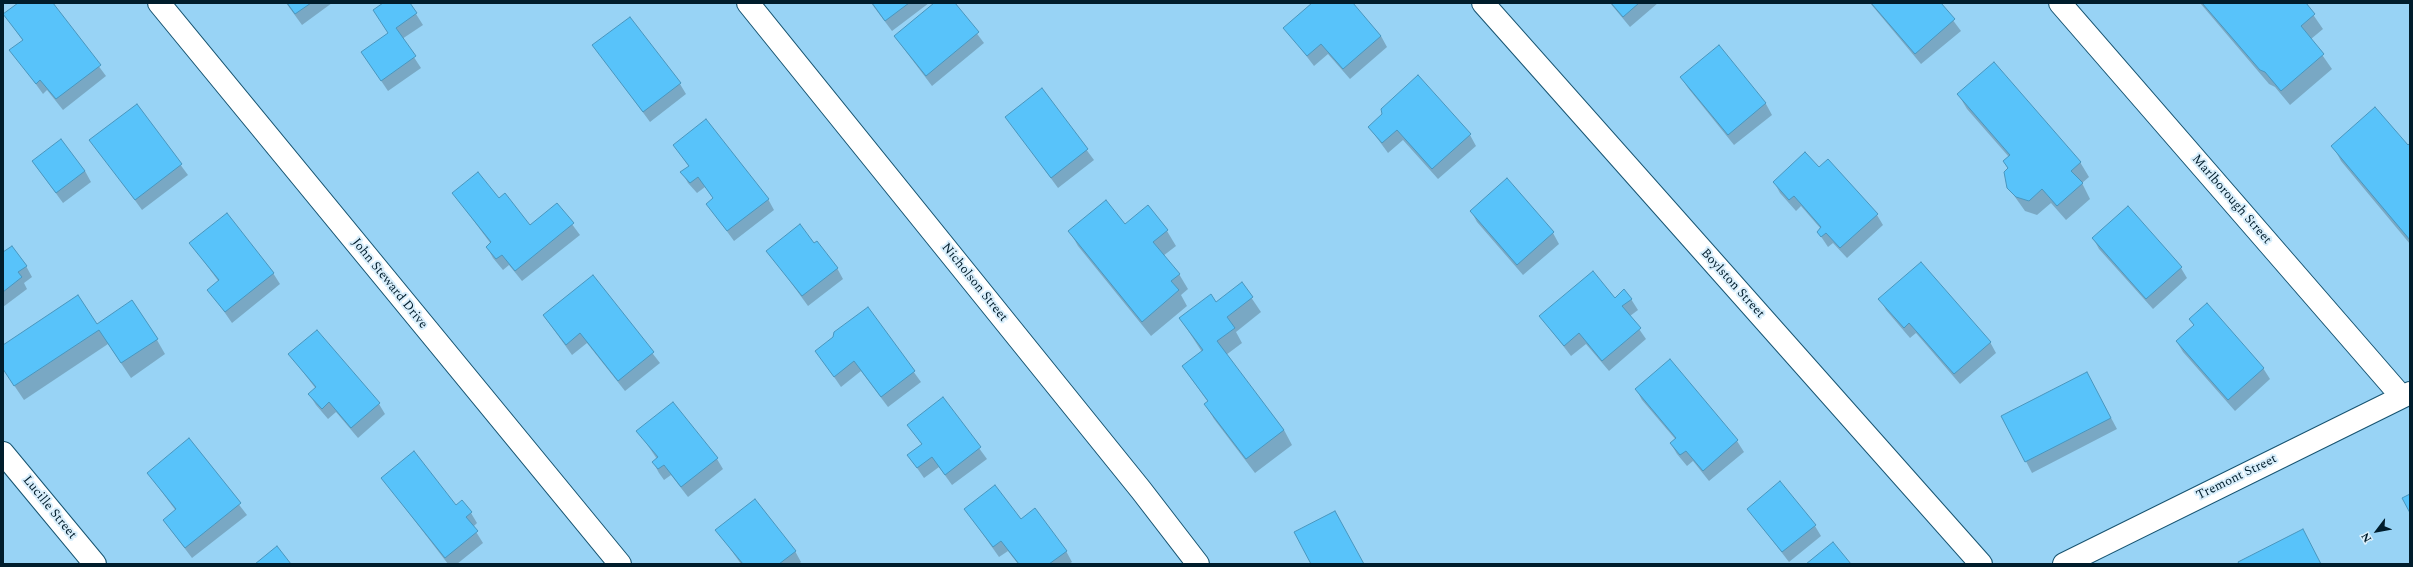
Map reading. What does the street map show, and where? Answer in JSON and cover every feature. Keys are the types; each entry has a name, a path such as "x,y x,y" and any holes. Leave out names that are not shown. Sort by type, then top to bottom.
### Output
{"street":[{"name":"John Steward Drive","path":"158,3 620,564"},
{"name":"Nicholson Street","path":"748,3 1141,490 1198,564"},
{"name":"Boylston Street","path":"1483,3 1980,564"},
{"name":"Marlborough Street","path":"2060,3 2406,395"},
{"name":"Tremont Street","path":"2064,564 2406,395"},
{"name":"Lucille Street","path":"3,453 95,564"}],"building":[{"path":"18,3 53,3 101,65 56,99 40,80 36,84 9,50 23,40 3,14"},
{"path":"287,3 311,3 295,14"},
{"path":"383,3 410,3 417,13 396,28 416,56 381,81 361,52 388,33 373,10"},
{"path":"872,3 909,3 885,21"},
{"path":"934,3 955,3 979,32 926,76 894,36"},
{"path":"1312,3 1353,3 1381,36 1343,69 1321,44 1307,56 1283,28"},
{"path":"1611,3 1639,3 1623,17"},
{"path":"1871,3 1941,3 1955,19 1915,54"},
{"path":"2202,3 2306,3 2315,14 2301,26 2324,54 2281,91 2265,72 2260,70"},
{"path":"630,17 681,83 643,112 592,45"},
{"path":"1719,45 1766,103 1728,135 1680,77"},
{"path":"1994,62 2081,162 2071,171 2083,183 2057,206 2042,189 2029,201 2016,197 2007,188 2004,172 2008,168 2003,161 2010,155 1957,94"},
{"path":"1418,75 1471,134 1432,169 1397,130 1382,143 1368,127 1382,114 1381,109"},
{"path":"1042,88 1088,149 1051,178 1005,117"},
{"path":"137,104 182,164 135,200 89,140"},
{"path":"2375,107 2408,145 2410,143 2410,240 2331,146"},
{"path":"706,119 769,199 727,231 706,204 713,198 698,177 690,183 680,172 689,166 673,145"},
{"path":"61,139 85,171 56,193 32,161"},
{"path":"1805,152 1819,167 1828,159 1878,214 1840,248 1826,233 1821,237 1817,232 1821,227 1794,196 1789,200 1773,182"},
{"path":"478,172 499,198 505,193 530,225 557,203 574,223 515,271 502,255 496,259 486,247 491,242 452,193"},
{"path":"1507,178 1554,232 1517,265 1470,211"},
{"path":"1106,200 1125,224 1148,205 1168,230 1153,242 1180,274 1171,281 1179,290 1142,322 1068,231"},
{"path":"2128,206 2182,267 2146,299 2092,238"},
{"path":"227,213 274,273 225,312 207,290 219,280 189,243"},
{"path":"800,224 814,243 817,241 838,268 802,296 766,251"},
{"path":"12,246 27,266 18,272 22,277 3,292 3,252"},
{"path":"1921,262 1991,342 1954,374 1909,323 1904,328 1878,299"},
{"path":"1593,271 1615,298 1624,289 1632,299 1622,306 1641,328 1602,361 1579,333 1564,346 1539,316"},
{"path":"593,275 654,352 618,381 580,333 566,345 543,315"},
{"path":"1242,282 1253,297 1227,317 1235,328 1217,341 1284,430 1246,459 1204,404 1208,401 1182,366 1203,350 1179,318 1211,294 1216,302"},
{"path":"78,295 97,324 132,300 158,339 121,363 99,330 14,386 3,369 3,345"},
{"path":"2207,303 2264,368 2228,400 2176,341 2194,325 2189,319"},
{"path":"868,307 915,371 881,397 854,361 834,377 815,351 833,337 834,332"},
{"path":"317,330 380,403 351,428 329,402 322,409 308,394 316,387 288,354"},
{"path":"1670,359 1738,440 1703,471 1686,451 1680,455 1670,443 1676,438 1635,389"},
{"path":"2087,372 2111,418 2025,462 2001,416"},
{"path":"943,397 981,447 945,475 932,457 917,468 907,455 922,444 907,425"},
{"path":"673,402 718,458 681,487 664,465 658,469 652,462 658,457 636,431"},
{"path":"189,438 241,503 185,548 163,520 176,509 147,473"},
{"path":"414,451 456,505 462,500 472,512 466,517 478,531 445,558 381,478"},
{"path":"1780,481 1816,525 1782,552 1747,509"},
{"path":"995,485 1021,519 1035,508 1067,551 1049,564 1019,564 1001,541 993,547 964,509"},
{"path":"2410,494 2410,513 2402,498"},
{"path":"755,499 796,551 779,564 743,564 715,530"},
{"path":"1335,511 1364,564 1311,564 1294,532"},
{"path":"2303,529 2321,564 2239,564 2238,562"},
{"path":"1833,542 1851,564 1806,564"},
{"path":"277,546 291,564 255,564"}]}
